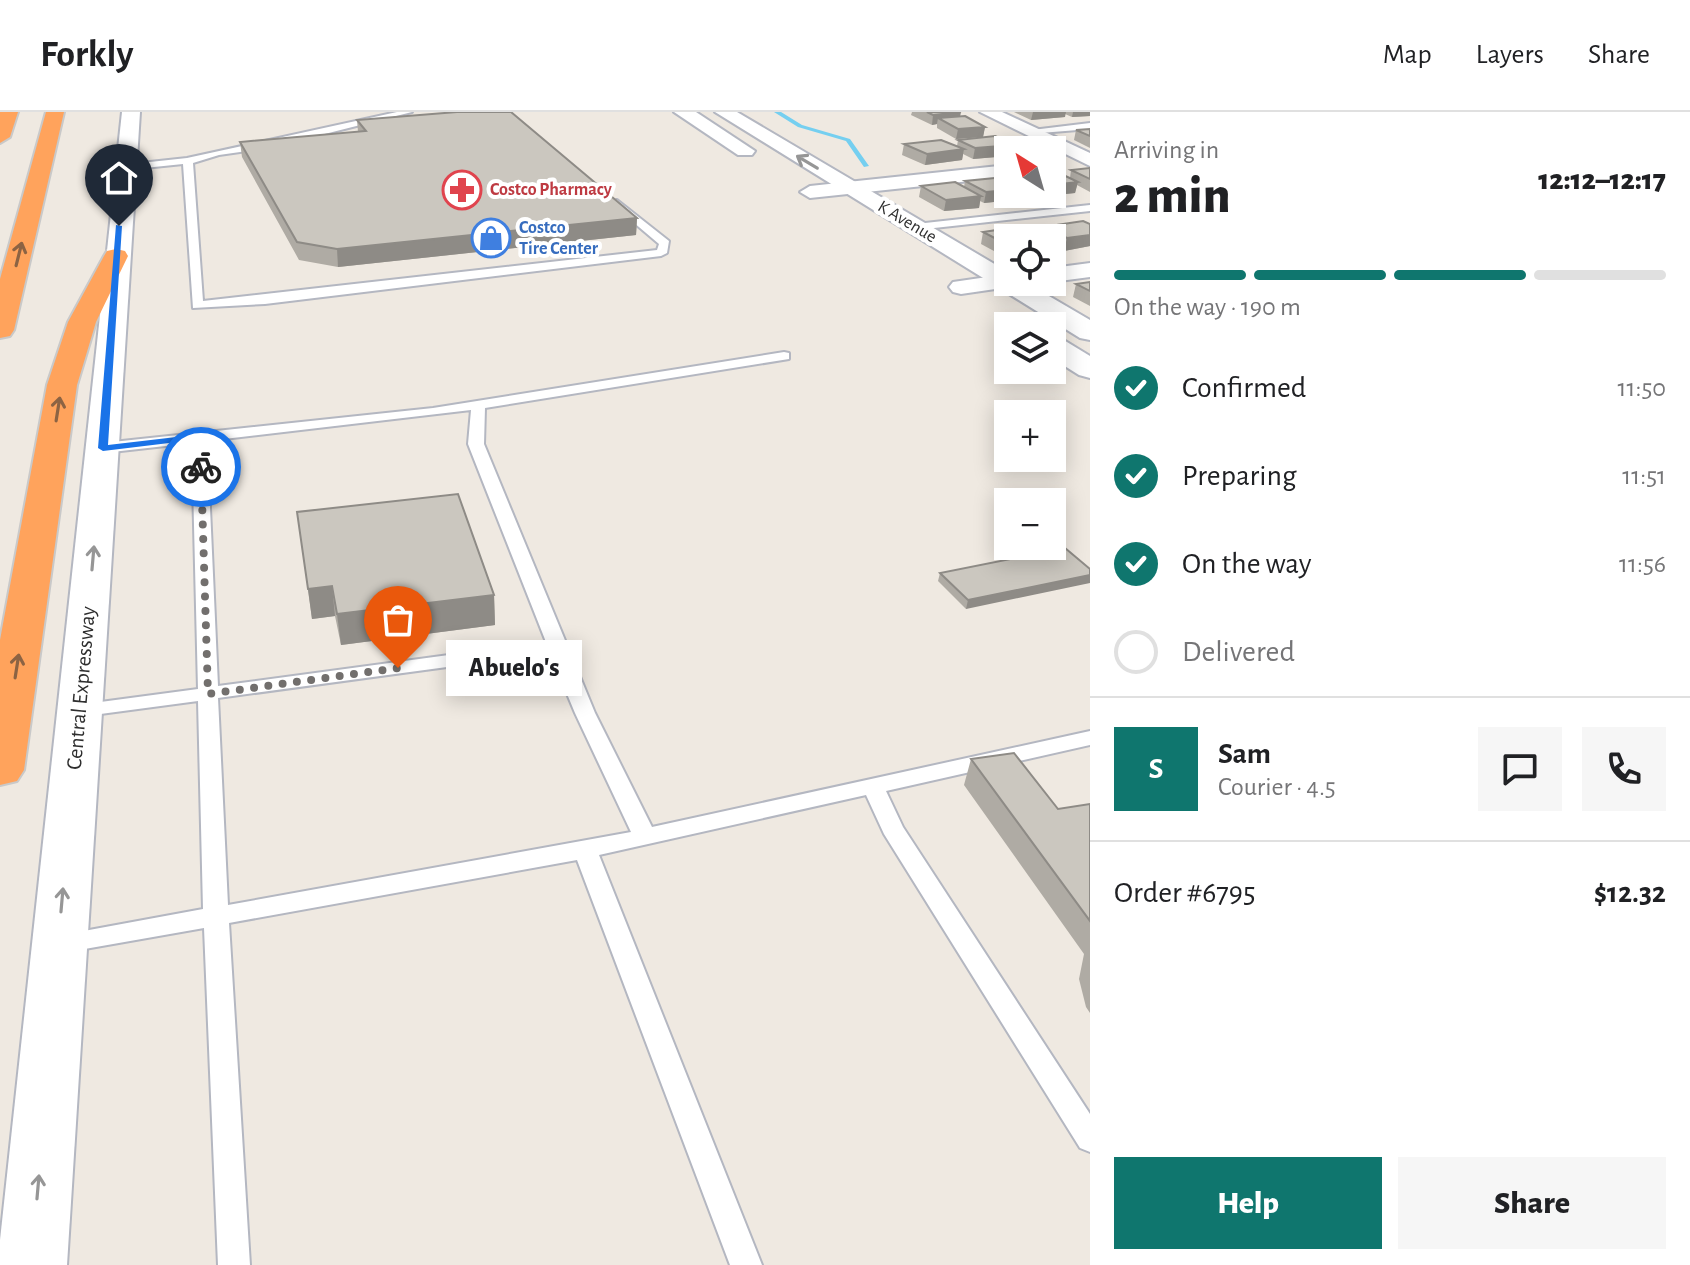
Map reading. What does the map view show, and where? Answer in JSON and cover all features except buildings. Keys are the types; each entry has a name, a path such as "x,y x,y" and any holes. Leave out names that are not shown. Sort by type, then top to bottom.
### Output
{"highway":[{"path":"0,137 9,112"},
{"path":"0,330 55,112"},
{"path":"0,770 62,385 82,322 116,256"}],"main road":[{"name":"Central Expressway","path":"32,1265 103,448 116,256 131,112"},
{"path":"683,112 767,164"},
{"name":"K Avenue","path":"724,112 850,187 908,237"},
{"name":"K Avenue","path":"800,185 994,276"},
{"name":"K Avenue","path":"937,271 998,310"},
{"name":"K Avenue","path":"1031,296 1090,332"},
{"path":"1066,354 1090,369"}],"street":[{"path":"988,112 1090,162"},
{"path":"1066,165 1090,162"},
{"path":"800,185 850,187 994,172"},
{"path":"1066,273 1090,270"},
{"path":"961,287 994,283"}],"lane":[{"path":"125,167 188,161 408,112"},
{"path":"1028,131 1090,126"},
{"path":"188,161 197,305 265,300 661,253 665,243 606,193"},
{"path":"908,237 1090,208"},
{"path":"103,448 478,406 509,398 784,356"},
{"path":"478,406 476,444 557,646 645,837"},
{"path":"199,436 216,918 234,1265"},
{"path":"78,711 557,646"},
{"path":"58,945 585,850 1090,738"},
{"path":"872,785 892,828 1090,1139"},
{"path":"585,850 746,1265"}],"waterway":[{"path":"777,112 800,126 848,140 866,166"}],"way so far":[{"path":"201,467 208,694 398,668"}],"place":[{"name":"Costco Pharmacy","path":"462,190"},
{"name":"Costco Tire Center","path":"491,238"},
{"name":"Abuelo's","path":"398,668"}],"route":[{"path":"119,226 103,448 199,436 201,467"}]}
